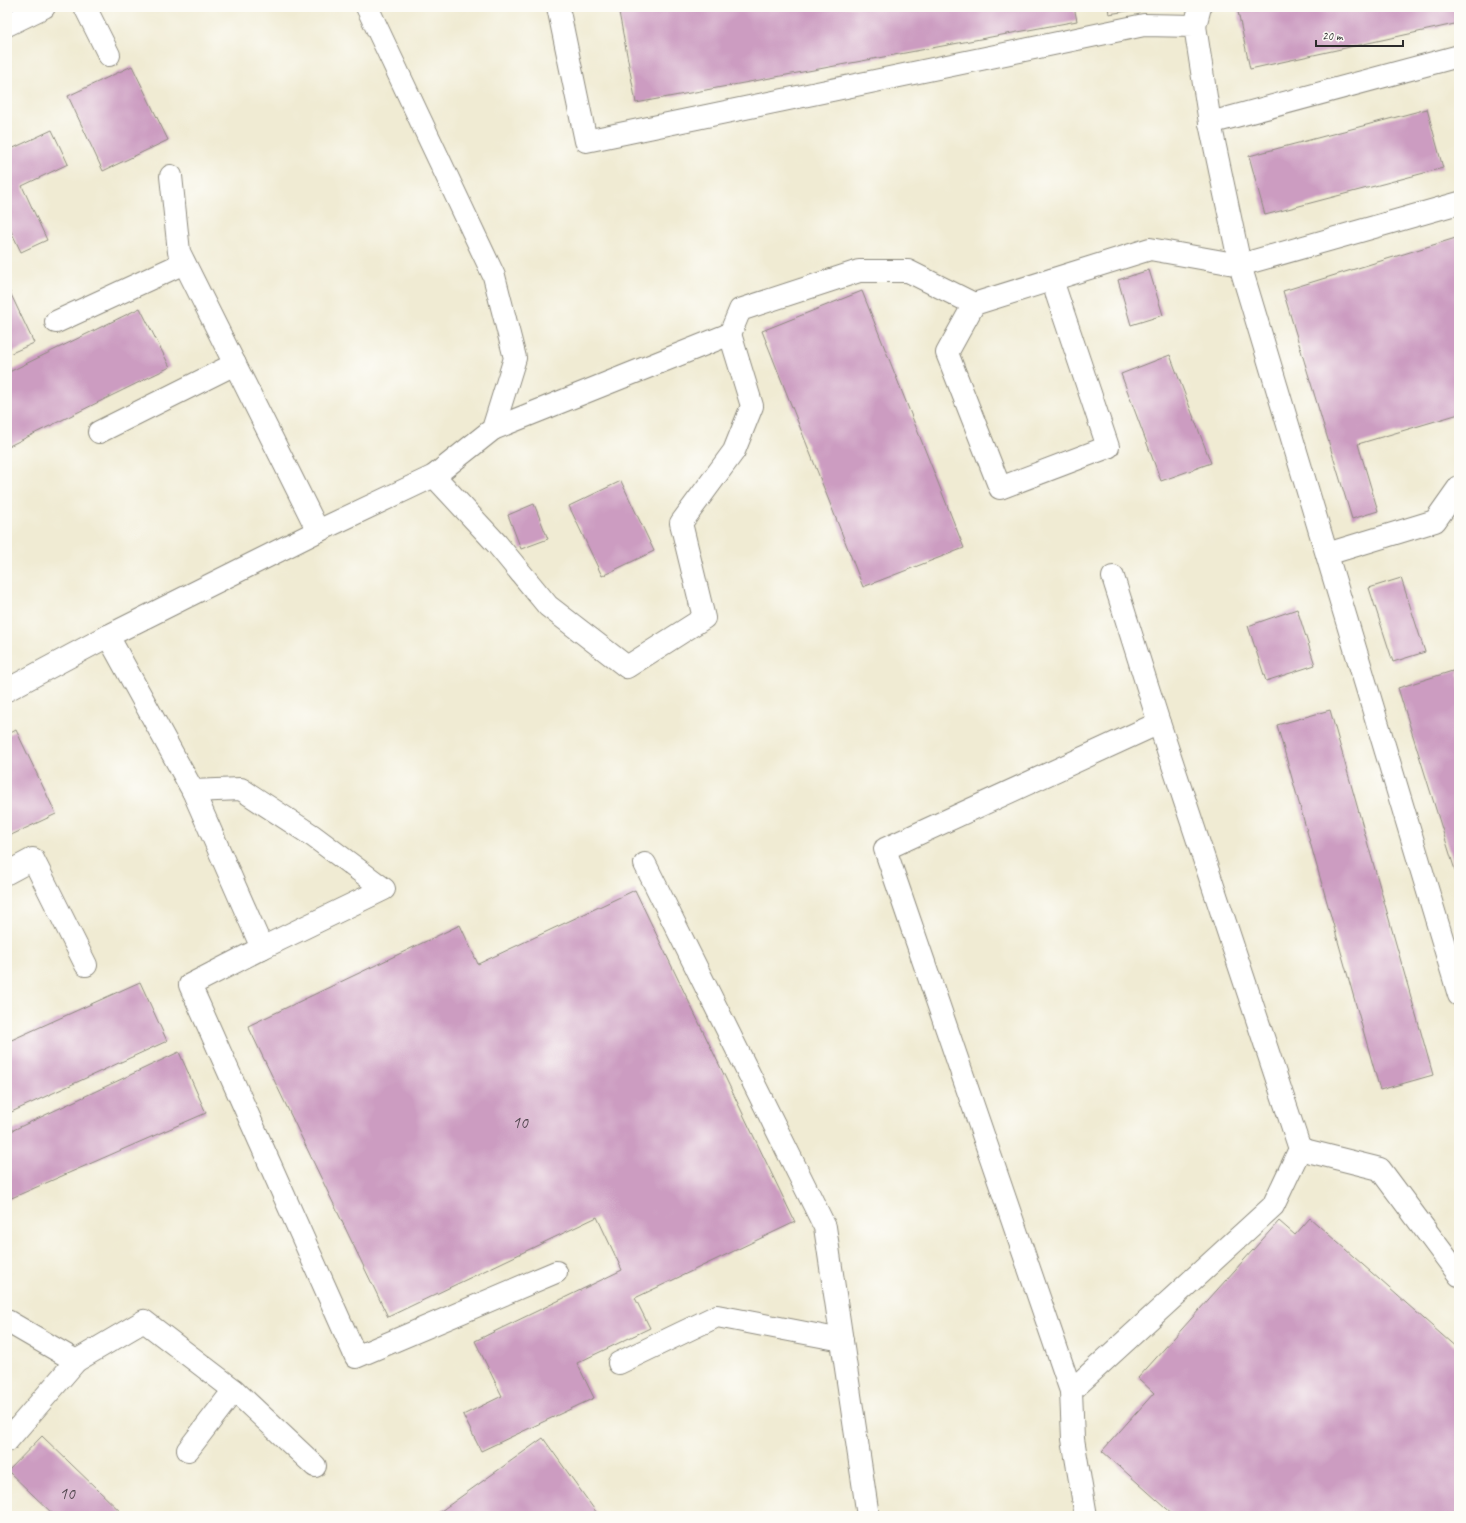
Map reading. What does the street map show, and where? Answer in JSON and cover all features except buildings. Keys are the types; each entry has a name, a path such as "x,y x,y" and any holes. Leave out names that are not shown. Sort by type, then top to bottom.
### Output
{"lane":[{"path":"7,25 44,7"},
{"path":"85,7 109,55"},
{"path":"367,7 494,276 515,358 492,429"},
{"path":"558,7 586,141 1144,25 1198,16 1210,123 1240,265 1459,995"},
{"path":"1210,123 1459,56"},
{"path":"171,176 179,252 318,531"},
{"path":"434,476 497,544 548,606 627,667 704,618 681,523 734,451 752,406 730,334 740,310 859,271 908,271 974,304 1150,249 1240,265 1459,203"},
{"path":"56,322 184,263"},
{"path":"974,304 947,353 1000,488 1108,447 1052,280"},
{"path":"7,690 108,636 318,531 434,476 492,429 730,334"},
{"path":"99,432 235,364"},
{"path":"1327,554 1435,521 1459,487"},
{"path":"1071,1391 1273,1206 1300,1149 1158,723 1113,577"},
{"path":"108,636 193,791 262,948"},
{"path":"1086,1516 1073,1439 1071,1391 885,849 1158,723"},
{"path":"193,791 241,789 313,836 384,889 262,948 190,986 356,1357 556,1272"},
{"path":"7,873 33,859 86,965"},
{"path":"645,864 825,1227 868,1516"},
{"path":"1300,1149 1380,1169 1459,1275"},
{"path":"619,1364 717,1316 842,1340"},
{"path":"7,1321 76,1361"},
{"path":"7,1441 76,1361 144,1321 234,1390 315,1466"},
{"path":"188,1450 234,1390"}]}
